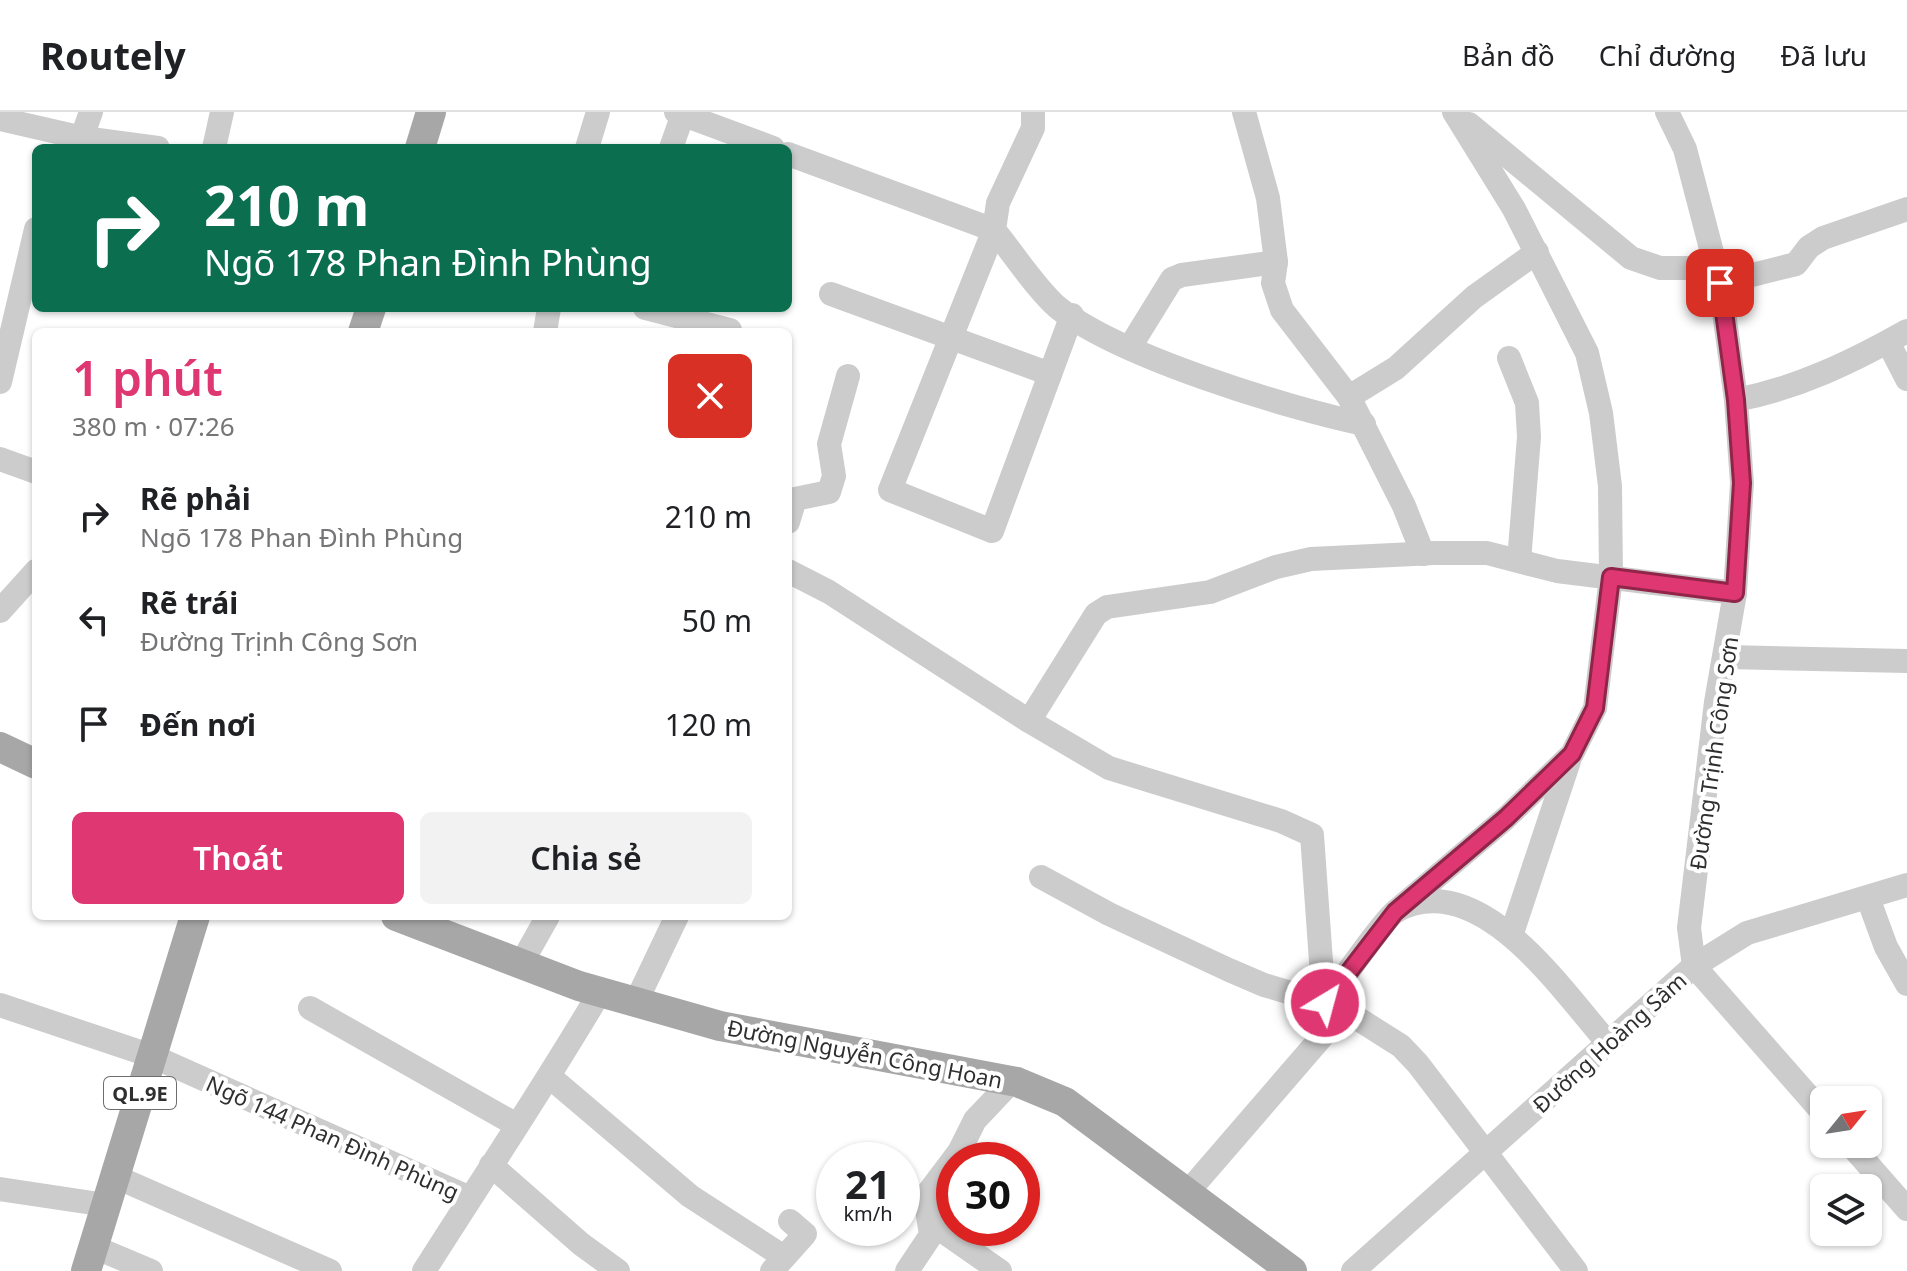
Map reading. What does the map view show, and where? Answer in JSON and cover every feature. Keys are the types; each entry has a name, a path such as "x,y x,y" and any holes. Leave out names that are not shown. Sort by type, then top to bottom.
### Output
{"main road":[{"path":"421,144 431,112"},
{"path":"0,747 32,762"},
{"name":"QL.9E","path":"90,1259 194,920"},
{"name":"Đường Nguyễn Công Hoan","path":"406,920 600,992 720,1026 1012,1081 1065,1102 1292,1271"}],"street":[{"path":"0,119 80,143 91,112"},
{"path":"215,144 222,112"},
{"path":"588,144 598,112"},
{"path":"1244,112 1268,198 1276,262 1273,283 1282,310 1349,397 1404,506 1423,554"},
{"path":"1455,112 1537,252 1587,353 1601,413 1610,486 1611,577 1595,708 1572,754 1512,933"},
{"path":"1455,112 1631,258 1660,268 1718,276 1796,264 1809,247 1823,238 1907,209"},
{"name":"Đường Trịnh Công Sơn","path":"1667,112 1685,149 1718,276 1736,400 1742,483 1735,593 1727,657 1716,702 1689,928 1694,966"},
{"path":"672,144 679,113 762,144"},
{"path":"1035,113 1033,128 998,203 994,230 890,490 992,531 1072,315"},
{"path":"792,155 994,230 1056,306 1130,347 1189,371 1331,417 1364,424"},
{"path":"0,382 32,246"},
{"path":"1349,397 1396,368 1474,297 1537,252"},
{"path":"1130,347 1172,279 1276,262"},
{"path":"831,294 1050,374"},
{"path":"660,312 722,328"},
{"path":"1736,400 1775,392 1818,376 1897,336 1907,379"},
{"path":"1509,358 1527,403 1529,437 1519,561"},
{"path":"792,509 795,499 829,492 834,476 829,444 848,376"},
{"path":"0,459 32,471"},
{"path":"1029,721 1096,614 1107,607 1210,592 1276,567 1311,559 1487,553 1611,577 1735,593"},
{"path":"792,573 829,592 1029,721 1109,768 1281,821 1312,835 1327,1025 1322,1038 1187,1193"},
{"path":"0,611 32,575"},
{"path":"1727,657 1907,661"},
{"path":"1325,1003 1395,912 1506,818 1572,754"},
{"path":"1041,877 1109,914 1241,975 1325,1003 1360,1020 1401,1046 1576,1271"},
{"name":"Đường Hoàng Sâm","path":"1353,1271 1694,966 1747,933 1907,885"},
{"path":"1868,898 1886,947 1907,984"},
{"path":"1395,912 1434,901 1469,909 1512,933 1608,1043"},
{"path":"521,964 546,920"},
{"path":"636,1002 675,920"},
{"path":"1694,966 1810,1098"},
{"path":"424,1271 515,1124 550,1077 600,992"},
{"name":"Ngõ 144 Phan Đình Phùng","path":"0,1005 152,1056 470,1198"},
{"path":"310,1008 515,1124"},
{"path":"550,1077 690,1196 778,1264 805,1234 790,1221"},
{"path":"1000,1271 931,1223 924,1210 925,1197 959,1152 975,1120 1012,1081"},
{"path":"1864,1158 1903,1198"},
{"name":"Ngõ 144 Phan Đình Phùng","path":"491,1165 605,1267"},
{"path":"114,1176 330,1271"},
{"path":"0,1189 106,1205"},
{"path":"907,1271 931,1235 931,1223"},
{"path":"90,1259 151,1271"}],"route":[{"path":"1325,1003 1395,912 1506,818 1572,754 1595,708 1611,577 1735,593 1742,483 1736,400 1720,283"}]}
